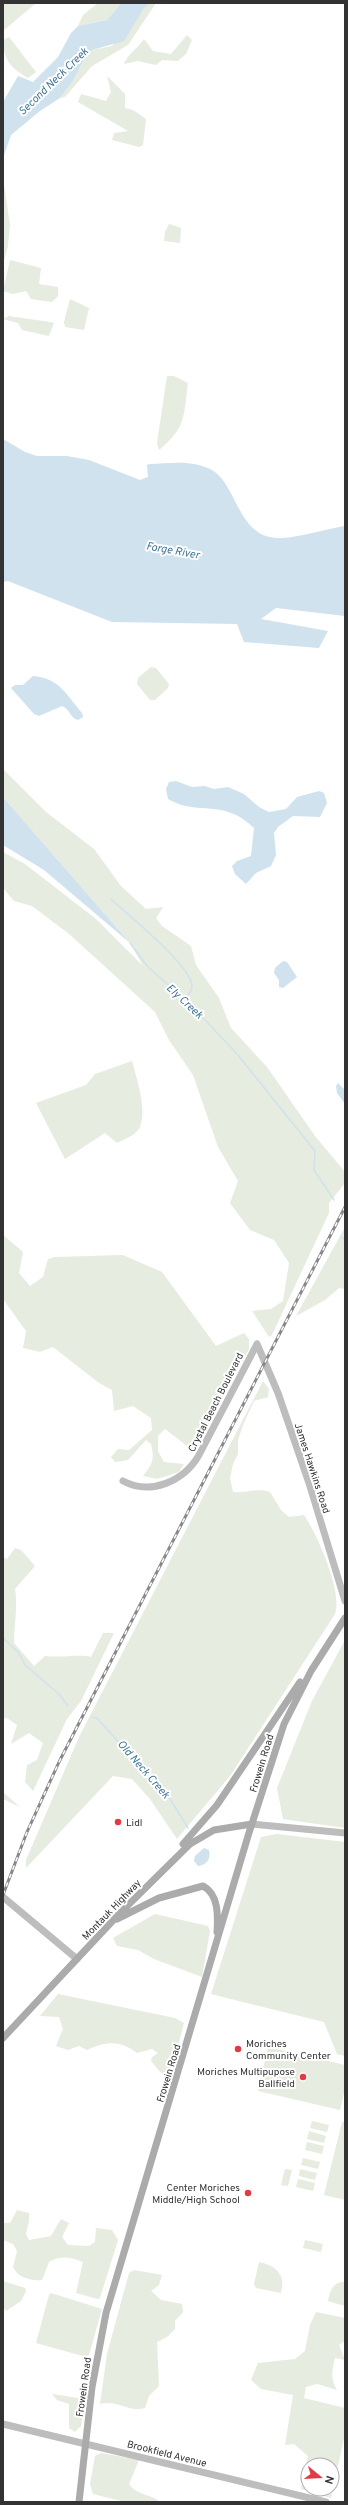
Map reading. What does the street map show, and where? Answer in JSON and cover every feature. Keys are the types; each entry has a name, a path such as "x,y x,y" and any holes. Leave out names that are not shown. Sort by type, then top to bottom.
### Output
{"main road":[{"path":"160,1874 217,1805 295,1688 316,1661 345,1618"},
{"name":"Frowein Road","path":"79,2502 94,2372 108,2305 252,1824 284,1724 316,1661"},
{"name":"Montauk Highway","path":"3,2038 111,1922 187,1847 204,1834 227,1826 252,1824"},
{"path":"111,1922 159,1898 203,1886 211,1893 217,1911 216,1944"}],"street":[{"name":"Crystal Beach Boulevard","path":"123,1481 135,1486 157,1486 176,1479 188,1470 200,1455 257,1344"},
{"name":"James Hawkins Road","path":"257,1344 278,1393 309,1483 345,1601"},
{"path":"252,1824 345,1833"},
{"path":"3,1897 77,1959"},
{"name":"Brookfield Avenue","path":"3,2424 326,2502"}],"shaded area":[{"path":"3,3 34,3 35,4 3,31"},
{"path":"98,3 120,4 107,20 78,26 83,15"},
{"path":"148,3 156,3 128,45 92,66 65,97 60,98 73,81 86,56 92,50 112,46"},
{"path":"187,35 192,40 186,54 178,61 162,60 156,65 138,61 124,64 144,39 153,51 171,54"},
{"path":"9,37 36,72 28,78 17,71 7,58 3,47 3,40"},
{"path":"107,76 125,94 125,108 133,110 146,119 143,145 139,147 112,140 114,133 128,131 78,102 81,94 106,101 111,92"},
{"path":"3,177 10,225 8,246 3,264"},
{"path":"169,224 181,228 180,243 164,241 165,232"},
{"path":"10,260 41,268 39,284 58,287 58,296 52,302 31,299 26,291 13,294 3,291"},
{"path":"70,299 89,308 84,330 65,327 64,322"},
{"path":"9,316 54,323 49,336 22,330 18,323 3,319"},
{"path":"167,376 174,376 188,383 182,421 175,434 159,450 157,443"},
{"path":"151,667 156,668 169,684 168,688 155,700 150,700 137,684 138,678"},
{"path":"3,769 46,812 94,849 121,886 146,909 163,907 156,918 162,926 191,946 196,965 219,998 231,1028 267,1067 315,1136 345,1172 345,1183 329,1203 329,1213 272,1335 269,1337 252,1311 271,1309 283,1301 289,1263 274,1240 250,1230 230,1203 238,1181 218,1147 193,1075 169,1040 155,1012 68,933 32,906 14,901 3,888 3,852 25,864 96,919 143,966 130,943 3,797"},
{"path":"132,1061 139,1085 142,1103 142,1119 138,1130 133,1135 117,1143 105,1133 65,1159 36,1103 86,1085 95,1074"},
{"path":"345,1227 345,1289 339,1288 325,1300 296,1316"},
{"path":"3,1235 23,1252 19,1273 30,1286 43,1277 48,1259 55,1257 123,1255 162,1272 216,1346 244,1333 249,1339 249,1349 197,1446 191,1449 165,1429 158,1436 158,1451 164,1462 184,1464 179,1472 157,1479 143,1476 151,1465 153,1458 151,1444 146,1440 128,1460 115,1462 111,1457 118,1449 129,1450 152,1430 151,1418 133,1406 114,1411 112,1390 99,1383 53,1347 40,1352 23,1348 26,1331 3,1299"},
{"path":"263,1381 269,1389 268,1397 254,1401 243,1425 238,1440 238,1454 233,1464 230,1478 233,1492 261,1490 270,1492 281,1510 289,1517 304,1515 322,1549 332,1578 336,1604 335,1614 230,1776 177,1839 150,1799 132,1779 113,1776 26,1868 26,1860 79,1737"},
{"path":"15,1548 21,1550 35,1566 15,1589 16,1609 14,1643 34,1666 45,1656 91,1657 103,1633 114,1633 81,1701 67,1719 33,1791 25,1782 27,1765 37,1760 43,1743 29,1733 11,1744 17,1725 7,1718 3,1719 3,1557 7,1559"},
{"path":"345,1640 345,1828 283,1819 277,1788 312,1701"},
{"path":"3,1792 20,1807 3,1799"},
{"path":"277,1834 345,1842 345,2056 337,2054 324,2022 211,1994 261,1837"},
{"path":"155,1914 208,1926 210,1931 202,1977 154,1959 138,1950 117,1946 113,1938"},
{"path":"58,1994 175,2018 184,2023 171,2072 167,2076 161,2073 151,2061 152,2057 158,2053 152,2049 137,2053 125,2046 113,2043 100,2045 87,2050 79,2046 68,2050 56,2046 63,2029 59,2017 40,2016"},
{"name":"Moriches Multipupose Ballfield","path":"268,2047 345,2065 345,2089 340,2110 258,2091"},
{"path":"312,2121 329,2125 327,2132 310,2128"},
{"path":"342,2122 345,2122 345,2200 324,2195"},
{"path":"309,2131 326,2136 324,2143 307,2139"},
{"path":"307,2142 324,2146 322,2154 305,2150"},
{"path":"303,2158 320,2162 318,2169 301,2165"},
{"path":"285,2169 292,2170 288,2186 281,2185"},
{"path":"300,2169 317,2173 315,2180 299,2176"},
{"path":"298,2179 315,2183 313,2191 296,2187"},
{"path":"17,2210 29,2213 26,2234 29,2240 51,2236 61,2219 69,2223 62,2237 68,2245 89,2246 95,2242 96,2228 112,2230 118,2240 100,2298 98,2299 76,2293 83,2262 74,2259 57,2258 49,2262 42,2280 25,2278 15,2271 13,2267 17,2251 13,2244 3,2240 3,2223 10,2223"},
{"path":"305,2240 323,2244 321,2252 303,2248"},
{"path":"259,2262 275,2269 281,2276 281,2293 256,2288 254,2284"},
{"path":"134,2270 162,2275 159,2285 151,2291 161,2300 182,2304 183,2312 175,2321 175,2329 167,2337 157,2342 159,2386 149,2396 145,2408 139,2409 112,2403 100,2404 107,2354 129,2273"},
{"path":"3,2281 25,2288 26,2291 21,2301 6,2311 3,2307"},
{"path":"345,2282 345,2306 328,2301 333,2287 338,2283"},
{"path":"51,2293 102,2309 89,2355 86,2357 36,2343 49,2295"},
{"path":"316,2312 345,2318 345,2341 339,2345 345,2360 335,2358 332,2370 333,2382 337,2390 317,2384 306,2387 304,2398 345,2408 345,2434 340,2457 308,2457 294,2444 285,2445 293,2395 261,2389 251,2380 258,2363 295,2359 305,2351 310,2325"},
{"path":"52,2394 85,2399 81,2426 75,2432 69,2428 69,2404 57,2400"},
{"path":"101,2453 139,2460 129,2484 137,2491 160,2502 125,2502 93,2494 90,2484 95,2456"}],"water":[{"name":"Second Neck Creek","path":"121,3 150,3 144,8 124,41 92,50 86,56 73,81 60,98 40,111 11,135 3,158 3,102 18,76 33,82 58,57 71,33 78,26 107,20"},
{"name":"Forge River","path":"3,439 25,452 37,456 67,456 89,460 140,480 148,477 147,465 150,464 188,463 203,466 219,476 226,485 245,519 253,528 263,535 284,538 345,526 345,616 276,608 261,619 328,631 319,648 244,642 237,624 112,622 8,581 3,582"},
{"path":"33,676 42,677 49,680 61,688 82,713 83,717 78,720 75,719 65,707 62,706 39,716 34,714 11,688 15,685 23,685"},
{"path":"176,781 192,787 205,786 214,789 228,787 244,794 259,807 269,812 286,809 297,797 319,791 324,793 327,803 320,817 293,816 278,827 274,833 276,855 271,866 256,873 246,884 235,874 232,866 237,861 251,856 254,828 231,813 221,810 190,807 168,799 166,789 169,782"},
{"path":"3,797 130,943 44,870 3,845"},
{"path":"283,961 287,962 297,977 283,988 279,987 279,980 274,973 275,968"},
{"path":"338,1083 345,1090 345,1104 337,1093 336,1086"},
{"path":"204,1848 209,1850 209,1859 206,1863 198,1866 194,1861 195,1856"}],"waterway":[{"path":"111,899 158,941 181,966 189,977 192,986 191,992 184,999"},
{"name":"Ely Creek","path":"130,943 148,967 194,1008 238,1055 315,1151 314,1170 334,1200"},
{"name":"Ely Creek","path":"341,1237 345,1240"},
{"name":"Old Neck Creek","path":"3,1638 19,1653 25,1665 59,1694 68,1706"},
{"name":"Old Neck Creek","path":"92,1717 97,1718 122,1746 135,1756 150,1778 167,1794 188,1828"}],"railway":[{"path":"3,1895 27,1832 59,1762 345,1207"}],"place":[{"name":"Lidl","path":"118,1822"},
{"name":"Moriches Community Center","path":"238,2049"},
{"name":"Moriches Multipupose Ballfield","path":"303,2077"},
{"name":"Center Moriches Middle/High School","path":"248,2193"}]}
